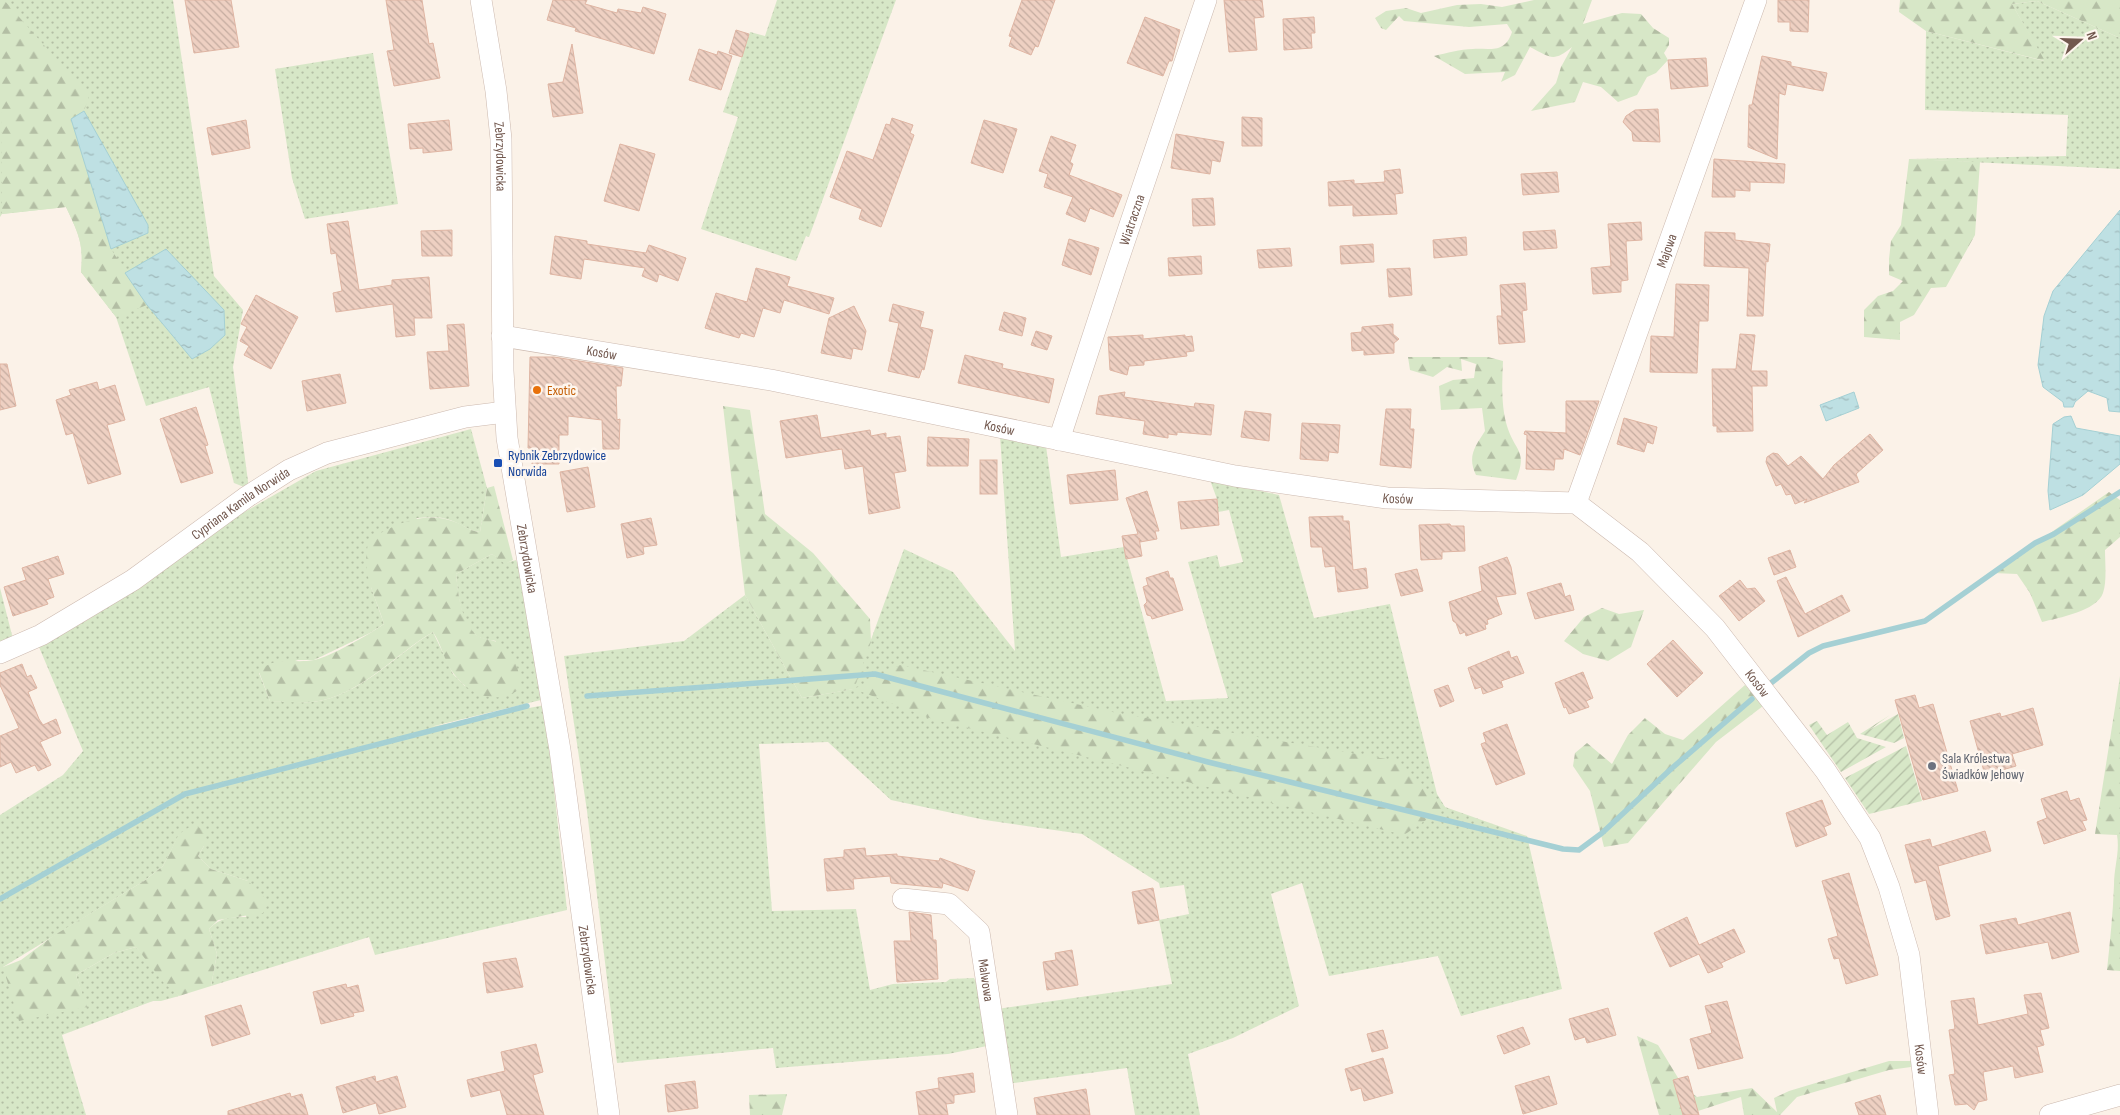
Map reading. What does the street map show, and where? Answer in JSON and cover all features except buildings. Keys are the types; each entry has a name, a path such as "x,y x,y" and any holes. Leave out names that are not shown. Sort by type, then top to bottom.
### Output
{"street":[{"name":"Zebrzydowicka","path":"481,0 496,91 501,139 502,336 505,412 516,500 558,742 609,1115"},
{"name":"Wiatraczna","path":"1059,440 1206,0"},
{"name":"Majowa","path":"1576,503 1756,0"},
{"name":"Kosów","path":"502,336 771,380 1235,476 1387,498 1576,503 1640,552 1715,628 1825,770 1866,832 1889,887 1909,956 1928,1115"},
{"name":"Cypriana Kamila Norwida","path":"0,653 42,635 133,580 248,496 290,470 336,451 465,417 505,412"},
{"name":"Malwowa","path":"904,899 949,904 979,932 1007,1115"},
{"path":"2050,1115 2120,1095"}],"green space":[{"path":"0,0 173,0 214,276 243,310 233,367 249,489 234,483 209,387 146,406 116,317 81,272 81,246 66,207 2,214 0,217"},
{"path":"0,0 4,0 89,96 84,111 71,120 111,249 147,305 116,317 81,272 81,246 66,207 2,214"},
{"path":"777,0 896,0 809,237 806,236 796,261 701,229 738,117 723,112 750,32 765,36"},
{"path":"1534,0 1592,0 1583,24 1622,13 1641,14 1653,28 1669,38 1669,45 1664,53 1668,60 1656,73 1647,77 1637,95 1618,102 1601,87 1583,82 1575,102 1531,111 1556,83 1561,67 1572,47 1556,57 1551,57 1530,47 1515,75 1501,82 1505,72 1465,74 1434,56 1454,51 1501,47 1509,39 1512,32 1507,24 1469,27 1404,21 1399,16 1386,30 1381,28 1375,18 1386,11 1406,8 1421,13 1457,5 1481,4 1502,7"},
{"path":"1900,0 2120,0 2120,38 2037,1 2012,4 2045,61 1926,31 1899,12"},
{"path":"2037,1 2120,38 2120,169 1909,159 2066,156 2068,115 1925,110 1926,31 2044,61 2012,4"},
{"path":"373,53 398,204 305,219 292,178 275,69"},
{"path":"1909,159 1980,162 1975,235 1946,287 1931,288 1914,315 1900,322 1900,340 1864,337 1864,310 1878,296 1893,291 1903,281 1889,275 1889,259 1891,241 1901,225"},
{"path":"1408,357 1488,357 1503,361 1502,394 1505,418 1510,435 1521,457 1516,480 1476,475 1472,457 1475,447 1485,431 1482,408 1441,410 1439,386 1453,380 1474,378 1476,364 1461,359 1462,371 1447,367 1433,377 1410,370"},
{"path":"723,406 750,410 765,514 813,553 870,619 871,642 854,689 802,698 745,595"},
{"path":"471,429 487,488 480,532 447,519 417,518 371,587 384,624 370,633 314,660 298,660 259,673 270,701 313,702 330,698 362,683 433,632 453,674 465,686 496,641 477,636 467,624 461,607 456,574 492,554 505,563 516,560 520,569 545,699 430,727 545,705 567,910 375,955 369,937 211,986 217,954 209,929 226,919 246,917 248,881 211,869 198,856 204,846 179,835 163,866 144,881 3,967 86,1007 76,975 114,953 136,947 179,996 161,1001 153,1001 62,1035 86,1115 0,1115 0,815 63,775 83,751 39,647 89,619 227,522 316,471"},
{"path":"1000,436 1046,446 1061,557 1124,547 1166,701 1228,698 1188,562 1217,555 1220,567 1243,562 1229,510 1218,512 1217,499 1210,480 1279,495 1314,618 1390,604 1437,794 1445,807 1527,836 1562,989 1461,1016 1438,956 1329,976 1302,883 1271,894 1299,1006 1233,1038 1188,1054 1200,1115 1135,1115 1127,1068 1006,1084 997,1009 1172,984 1159,920 1189,914 1184,885 1160,888 1159,883 1082,834 985,820 891,800 828,742 759,744 772,911 856,909 870,990 893,984 946,982 950,979 974,978 978,986 987,1046 948,1054 776,1068 773,1048 617,1063 587,811 564,656 684,641 745,595 802,698 853,689 904,549 953,572 1015,651"},
{"path":"494,486 513,560 505,564 492,554 456,574 460,603 467,623 473,632 484,639 501,644 511,654 517,667 521,688 503,696 494,697 476,693 468,688 451,669 433,632 362,683 346,692 313,702 270,701 259,672 265,667 278,662 307,661 330,655 384,624 367,573 366,563 369,540 399,524 421,518 444,519 480,532 487,488"},
{"path":"2109,492 2120,500 2120,537 2105,550 2103,593 2093,605 2085,609 2042,622 2030,593 2017,574 1993,573"},
{"path":"0,588 13,639 0,643"},
{"path":"1602,608 1619,614 1644,610 1631,647 1608,661 1583,654 1564,641 1584,617"},
{"path":"900,665 1117,713 1398,761 1445,807 1404,835 935,720 854,689"},
{"path":"2120,676 2120,971 2107,970 2117,835 2095,834"},
{"path":"1745,685 1763,706 1716,742 1628,843 1604,847 1590,791 1573,766 1575,753 1587,743 1612,764 1628,735 1645,718 1665,734 1683,740"},
{"path":"1898,714 1904,738 1894,743 1860,734 1890,715 1869,730"},
{"path":"1817,721 1827,735 1848,722 1857,738 1886,747 1841,772 1809,725"},
{"path":"1906,746 1922,801 1869,814 1845,778"},
{"path":"194,824 206,832 204,846 198,856 211,869 248,881 269,902 263,913 218,920 209,929 217,954 211,986 179,996 164,983 136,947 114,953 76,975 87,1007 19,1021 3,967 21,960 53,936 144,881 163,866 179,834"},
{"path":"1637,1036 1658,1045 1683,1086 1697,1097 1752,1088 1777,1112 1774,1098 1789,1091 1889,1061 1912,1061 1911,1067 1889,1070 1797,1097 1780,1115 1744,1115 1741,1097 1698,1111 1697,1115 1659,1115"},
{"path":"787,1094 782,1115 750,1115 749,1095"}],"water":[{"path":"84,111 148,225 148,233 111,249 71,119"},
{"path":"2120,210 2120,412 2109,411 2107,398 2088,391 2075,402 2073,407 2064,407 2063,402 2043,387 2038,365 2044,316 2053,291"},
{"path":"166,249 224,310 225,335 210,349 192,359 147,305 125,273"},
{"path":"1854,392 1859,408 1826,421 1820,405"},
{"path":"2071,416 2076,428 2120,436 2120,464 2083,495 2050,510 2048,491 2053,424 2064,417"}],"waterway":[{"path":"1771,683 1809,653 1823,646 1925,621 2035,543 2054,534 2120,492"},
{"path":"587,696 875,674 1208,762 1563,849 1579,850 1602,833 1671,769 1752,699"},
{"path":"0,899 185,794 527,706"}],"place":[{"name":"Exotic","path":"537,390"},
{"name":"Rybnik Zebrzydowice Norwida","path":"498,463"},
{"name":"Sala Królestwa Świadków Jehowy","path":"1932,766"}]}
